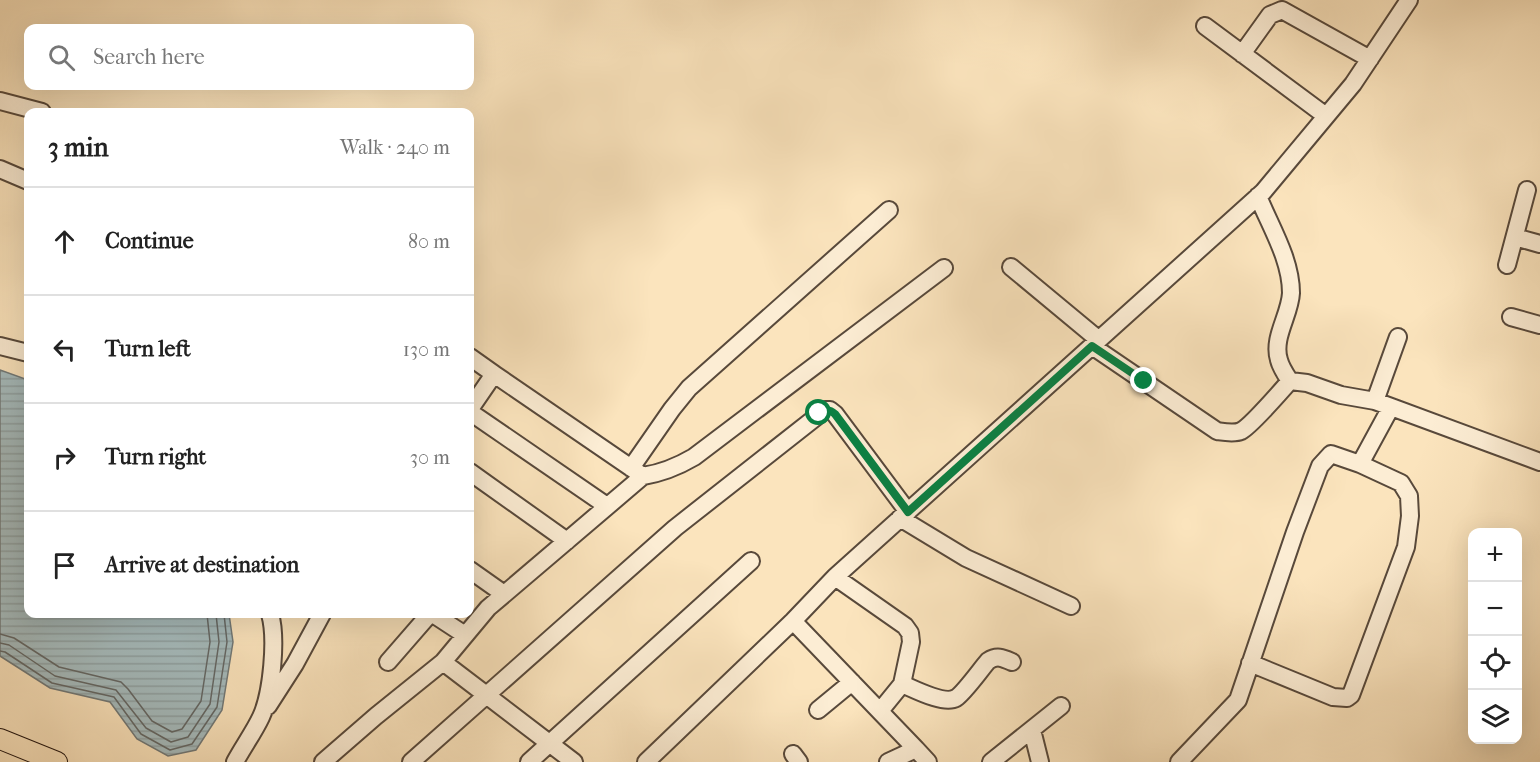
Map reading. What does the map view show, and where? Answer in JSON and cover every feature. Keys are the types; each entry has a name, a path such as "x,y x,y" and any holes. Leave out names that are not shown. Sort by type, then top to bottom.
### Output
{"main road":[{"path":"0,739 57,762"}],"street":[{"path":"646,762 664,756 836,577 1258,196 1353,84 1409,0"},
{"path":"1242,54 1270,15 1282,10 1370,59"},
{"path":"1205,27 1326,117"},
{"path":"0,101 27,108"},
{"path":"0,169 24,179"},
{"path":"1507,265 1527,190"},
{"path":"1258,196 1279,243 1291,292 1287,316 1278,343 1279,359 1290,381"},
{"path":"323,762 443,662 488,608 607,506 637,472 672,409 689,388 889,210"},
{"path":"1515,237 1540,244"},
{"path":"1011,267 1096,343 1216,430 1229,433 1241,431 1260,415 1290,381"},
{"path":"474,360 637,472 659,473 694,457 944,268"},
{"path":"1511,317 1540,325"},
{"path":"1360,464 1383,404 1398,338"},
{"path":"0,346 24,352"},
{"path":"474,402 494,374"},
{"path":"1290,381 1307,383 1341,395 1383,404 1540,462"},
{"path":"474,408 607,506"},
{"path":"411,762 675,528 825,410 830,410 835,414 904,515 966,558 1071,606"},
{"path":"1179,762 1235,706 1295,532 1320,466 1331,454 1360,464 1401,483 1409,496 1410,516 1406,547 1351,695 1347,698 1333,697 1250,663"},
{"path":"474,475 567,541"},
{"path":"529,762 751,561"},
{"path":"474,573 504,594"},
{"path":"836,577 905,626 910,633 911,642 902,684 880,711"},
{"path":"262,715 272,670 271,618"},
{"path":"235,762 295,664 320,618"},
{"path":"388,662 426,618"},
{"path":"439,618 465,635"},
{"path":"793,621 928,762"},
{"path":"902,684 938,699 948,700 957,698 994,657 1001,657 1012,662"},
{"path":"443,662 574,762"},
{"path":"818,710 852,682"},
{"path":"991,762 1061,706"},
{"path":"1032,730 1040,762"},
{"path":"888,762 916,749"}],"water":[{"path":"0,370 24,379 24,618 230,618 233,642 222,710 196,750 168,756 137,739 110,702 50,688 0,656"}],"route":[{"path":"819,413 830,410 835,414 908,512 1092,346 1144,381"}]}
